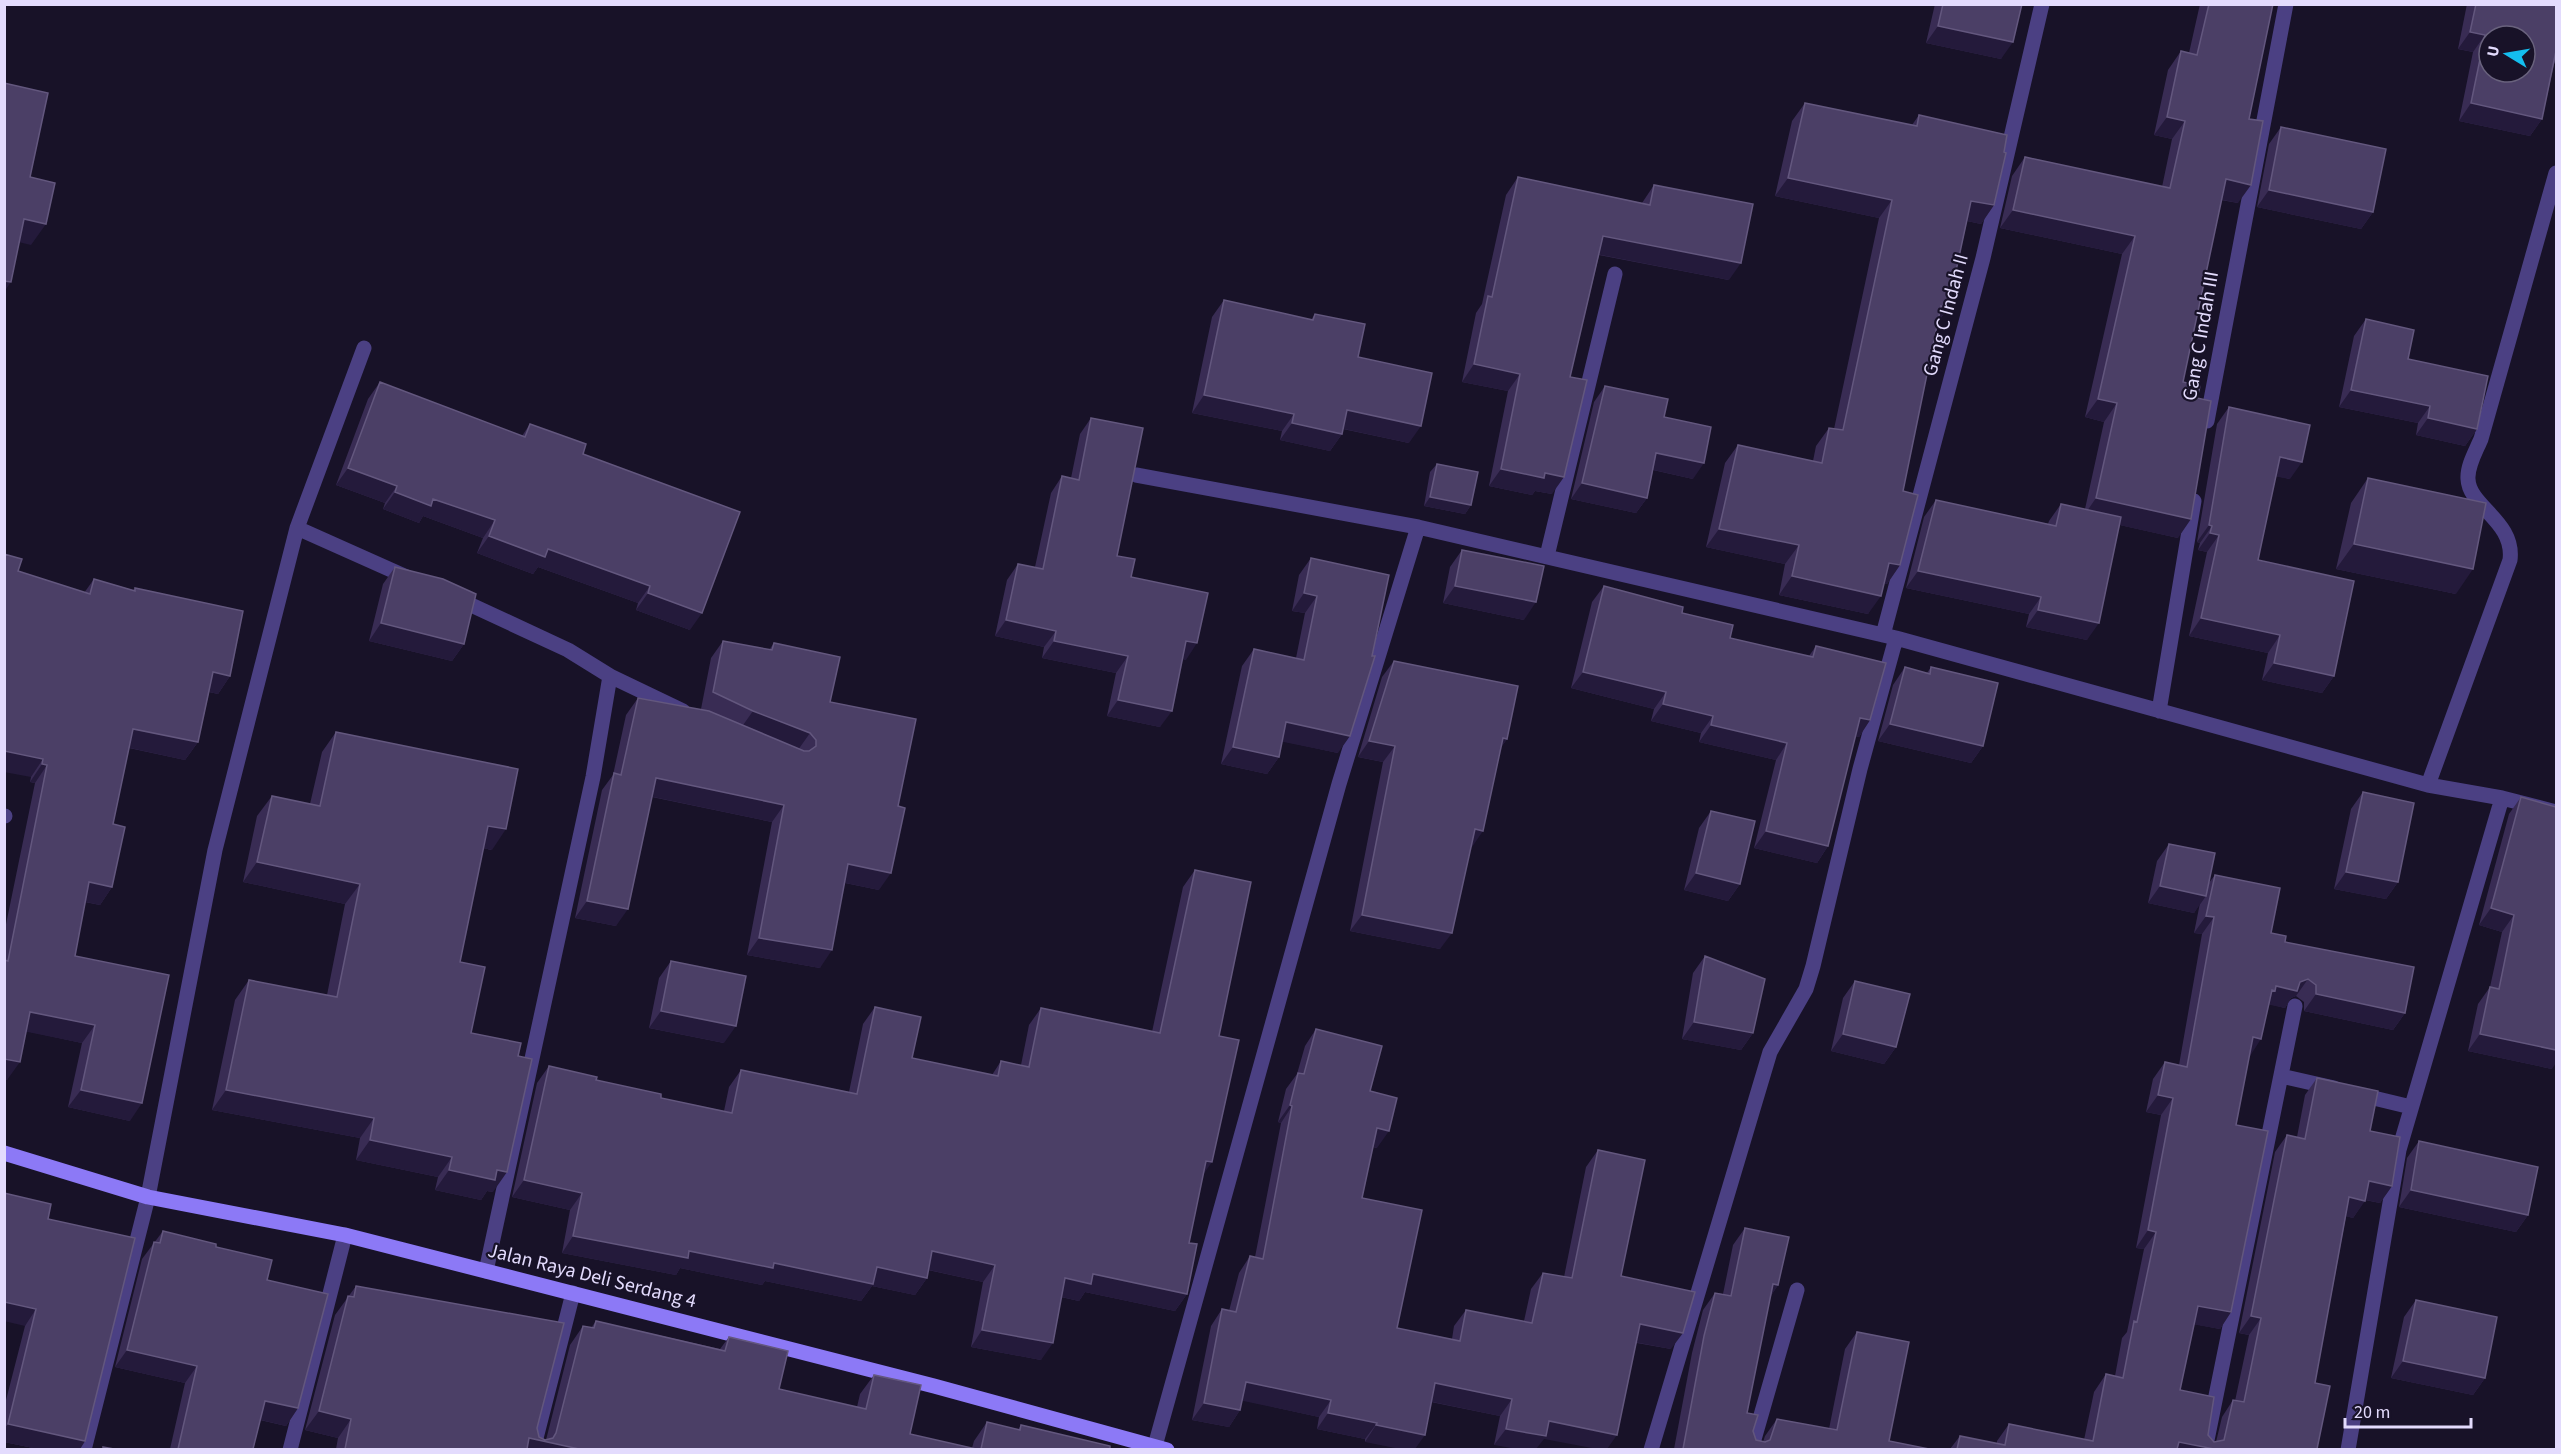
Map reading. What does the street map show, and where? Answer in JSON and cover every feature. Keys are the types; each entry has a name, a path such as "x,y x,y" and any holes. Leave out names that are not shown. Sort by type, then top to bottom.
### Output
{"street":[{"name":"Gang C Indah II","path":"1651,1449 1770,1052 1806,989 1814,966 1889,637 1983,258 2042,4"},
{"name":"Gang C Indah III","path":"2204,440 2286,4"},
{"path":"2428,785 2510,560 2511,549 2508,539 2470,489 2469,471 2481,439 2556,173"},
{"path":"1547,556 1615,274"},
{"path":"84,1449 148,1197 216,850 297,528 364,348"},
{"path":"1136,475 1418,527 1889,637 2428,785 2502,798 2556,812"},
{"path":"2159,711 2196,487"},
{"path":"1161,1448 1340,784 1418,527"},
{"path":"297,528 425,585"},
{"path":"446,594 568,650 610,676 701,719"},
{"path":"486,1271 590,788 610,676"},
{"path":"2348,1449 2398,1150 2502,798"},
{"path":"2205,1449 2295,1006"},
{"path":"2281,1076 2411,1107"},
{"name":"Jalan Raya Deli Serdang 4","path":"4,1153 148,1197 345,1235 1161,1448"},
{"path":"290,1449 345,1235"},
{"path":"1751,1449 1797,1290"},
{"path":"533,1449 573,1293"}],"building":[{"path":"1943,4 2022,4 2013,42 1938,26"},
{"path":"2209,4 2273,4 2249,119 2263,121 2251,185 2226,179 2183,382 2200,386 2197,398 2211,401 2191,519 2096,498 2117,403 2098,399 2135,236 2013,210 2025,157 2170,188 2185,121 2167,117 2181,51 2197,55"},
{"path":"2476,4 2556,4 2556,51 2542,119 2471,103 2477,74 2477,84 2537,84 2537,24 2477,24 2477,33 2470,32"},
{"path":"4,83 48,93 30,177 55,183 46,224 24,219 11,282 4,281"},
{"path":"1805,103 1917,126 1919,115 2007,135 2004,152 2006,153 1994,205 1971,201 1948,308 1941,306 1903,491 1918,495 1900,565 1889,563 1881,596 1792,576 1799,545 1719,529 1738,445 1822,463 1829,428 1843,430 1892,200 1788,178"},
{"path":"2281,127 2386,149 2373,212 2269,190"},
{"path":"1518,177 1650,205 1654,185 1753,204 1741,263 1603,236 1570,377 1587,380 1564,477 1545,473 1544,478 1501,469 1520,374 1474,364 1488,296 1492,297"},
{"path":"1224,300 1313,320 1315,314 1365,324 1358,357 1432,373 1421,426 1347,410 1342,434 1292,423 1294,414 1204,395"},
{"path":"2366,319 2414,330 2408,359 2488,376 2477,429 2428,418 2430,406 2351,390"},
{"path":"380,382 525,437 530,424 586,444 583,454 740,512 702,613 648,593 650,586 548,549 545,557 489,536 495,520 433,499 431,506 395,492 397,486 348,468"},
{"path":"1605,386 1668,399 1664,417 1711,427 1704,463 1656,453 1647,498 1582,483"},
{"path":"2229,407 2310,425 2302,462 2280,457 2258,560 2354,581 2334,676 2274,663 2280,635 2201,618 2219,535 2210,533 2212,526 2209,525"},
{"path":"1091,418 1143,428 1117,556 1135,559 1131,577 1208,593 1197,643 1186,641 1172,711 1118,700 1128,656 1054,641 1056,631 1006,620 1018,564 1043,569 1062,476 1079,480"},
{"path":"1437,464 1478,472 1471,505 1430,497"},
{"path":"2368,478 2486,503 2473,569 2354,544"},
{"path":"1936,500 2056,526 2061,504 2121,517 2099,623 2038,610 2041,597 1918,571"},
{"path":"1462,550 1544,566 1536,602 1455,586"},
{"path":"4,554 22,559 18,571 90,594 94,579 135,591 135,588 243,611 230,676 213,672 198,742 133,729 113,824 125,827 112,887 89,882 75,956 169,975 142,1103 81,1090 95,1025 30,1012 20,1062 4,1059 4,960 8,961 47,765 42,764 43,759 4,751"},
{"path":"1311,558 1389,575 1372,656 1375,656 1350,736 1286,722 1279,757 1233,747 1254,649 1304,660 1317,596 1304,593"},
{"path":"395,567 443,579 476,594 464,644 381,623"},
{"path":"1604,586 1683,607 1682,613 1733,625 1730,638 1813,657 1816,646 1886,663 1870,720 1860,718 1828,846 1766,831 1787,743 1711,725 1713,716 1663,704 1666,692 1583,672"},
{"path":"723,641 772,650 774,643 840,657 830,702 916,719 898,806 905,808 891,873 848,864 832,950 759,938 784,805 656,778 628,909 587,901 614,773 621,775 638,698 709,711 804,751 809,751 816,746 816,740 810,733 753,711 713,692"},
{"path":"1394,661 1518,686 1507,739 1503,738 1483,831 1475,829 1452,933 1362,915 1395,746 1369,741"},
{"path":"1905,667 1930,674 1931,667 1998,683 1983,746 1890,724"},
{"path":"336,732 518,769 506,829 488,826 460,962 485,967 471,1033 521,1043 518,1056 532,1059 507,1172 497,1170 495,1180 449,1170 452,1157 370,1140 374,1118 226,1090 249,980 337,997 360,884 257,862 272,796 320,806"},
{"path":"2363,792 2414,803 2398,882 2346,872"},
{"path":"2521,797 2556,807 2556,1050 2480,1034 2490,987 2499,989 2514,915 2491,908"},
{"path":"1711,811 1755,821 1740,884 1696,873"},
{"path":"2169,844 2215,853 2206,896 2160,886"},
{"path":"1195,870 1251,882 1219,1036 1239,1040 1212,1162 1206,1161 1189,1243 1197,1244 1187,1294 1093,1274 1091,1284 1065,1278 1053,1343 982,1330 995,1265 932,1251 927,1278 877,1267 873,1284 774,1263 773,1268 689,1251 688,1258 573,1236 582,1193 524,1180 549,1066 597,1077 596,1080 661,1094 661,1098 732,1113 741,1070 857,1094 875,1007 921,1017 912,1058 998,1076 1001,1061 1029,1067 1041,1008 1160,1033"},
{"path":"2215,875 2280,888 2271,933 2286,936 2285,942 2414,967 2405,1013 2316,994 2316,985 2308,979 2300,982 2297,991 2276,986 2275,991 2272,990 2261,1039 2253,1037 2236,1125 2268,1131 2231,1312 2198,1306 2180,1390 2214,1397 2208,1435 2214,1442 2224,1440 2233,1400 2244,1402 2261,1318 2251,1316 2287,1135 2305,1139 2317,1078 2378,1091 2370,1131 2400,1137 2392,1186 2369,1181 2365,1201 2349,1197 2315,1383 2330,1386 2317,1449 2214,1449 2179,1442 2177,1449 1957,1449 1960,1436 2005,1445 2009,1424 2093,1441 2106,1374 2123,1378 2134,1321 2137,1322 2156,1232 2148,1230 2173,1098 2158,1095 2165,1062 2187,1067 2214,917 2206,916"},
{"path":"1705,956 1765,979 1753,1033 1694,1022"},
{"path":"671,961 746,976 736,1026 661,1011"},
{"path":"1855,981 1910,994 1896,1047 1843,1034"},
{"path":"1316,1029 1382,1046 1370,1091 1397,1098 1389,1131 1377,1128 1362,1198 1422,1210 1397,1328 1460,1341 1466,1310 1532,1323 1543,1273 1572,1278 1598,1150 1645,1160 1621,1276 1695,1292 1683,1333 1640,1324 1617,1435 1549,1421 1546,1436 1506,1429 1512,1399 1435,1383 1425,1435 1328,1413 1331,1400 1246,1382 1240,1410 1204,1403 1222,1309 1236,1312 1250,1256 1263,1259 1292,1106 1290,1105 1298,1073 1304,1074"},
{"path":"2419,1141 2538,1167 2528,1215 2411,1190"},
{"path":"4,1193 51,1204 48,1219 135,1238 85,1441 8,1424 36,1309 4,1302"},
{"path":"1745,1228 1789,1237 1778,1285 1773,1284 1747,1413 1758,1415 1753,1431 1756,1440 1765,1442 1770,1440 1777,1419 1837,1430 1857,1332 1909,1342 1889,1441 1929,1449 1683,1449 1704,1336 1715,1293 1731,1296"},
{"path":"163,1231 216,1244 216,1247 272,1260 267,1280 328,1294 298,1408 265,1401 253,1449 178,1449 197,1366 127,1350 154,1242 160,1243"},
{"path":"356,1286 564,1323 537,1428 539,1437 545,1440 553,1438 556,1433 583,1326 594,1328 596,1321 725,1351 729,1337 788,1351 779,1389 866,1409 874,1375 921,1385 910,1434 976,1449 579,1449 529,1438 527,1449 345,1449 351,1419 319,1411 348,1296 354,1297"},
{"path":"2416,1300 2497,1317 2485,1378 2403,1361"},
{"path":"987,1422 1020,1430 1021,1425 1110,1446 1110,1449 981,1449"}]}
